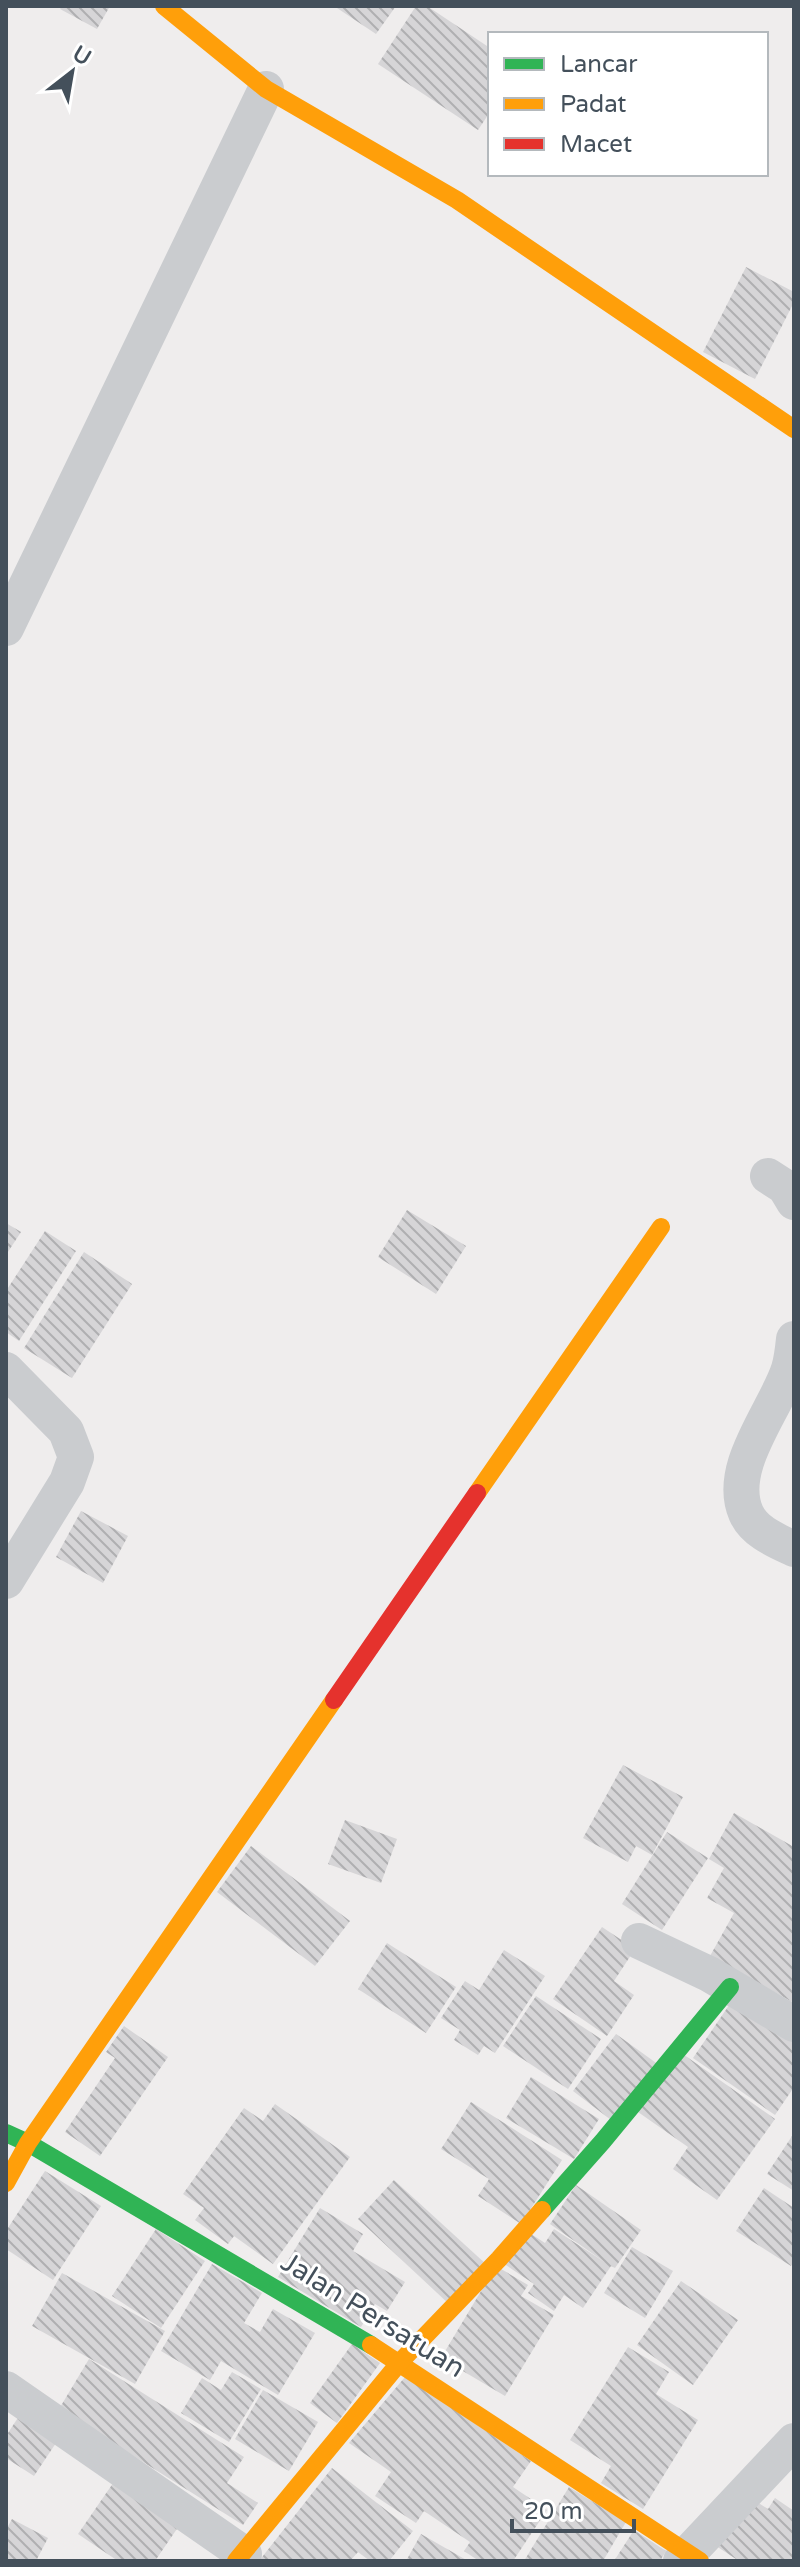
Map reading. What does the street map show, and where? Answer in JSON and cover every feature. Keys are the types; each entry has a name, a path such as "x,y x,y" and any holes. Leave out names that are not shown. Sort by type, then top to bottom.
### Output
{"street":[{"path":"164,6 266,89 457,200 794,429"},
{"path":"6,628 266,89"},
{"path":"768,1176 785,1187 794,1202"},
{"path":"6,2183 28,2143 661,1227"},
{"path":"794,1339 788,1371 747,1461 742,1490 745,1511 750,1519 772,1539 794,1549"},
{"path":"6,1370 66,1431 76,1457 67,1482 6,1581"},
{"path":"639,1941 709,1974 794,2024"},
{"path":"6,2389 240,2557 400,2362 499,2259 603,2141 730,1987"},
{"name":"Jalan Persatuan","path":"6,2133 28,2143 400,2362 689,2558"},
{"path":"689,2558 794,2441"}],"building":[{"path":"62,6 110,6 97,29 60,9"},
{"path":"334,6 396,6 376,34"},
{"path":"416,6 427,6 488,47 488,115 478,130 378,64"},
{"path":"746,267 794,292 794,302 755,379 703,352"},
{"path":"407,1210 466,1246 436,1294 378,1257"},
{"path":"6,1223 21,1232 6,1255"},
{"path":"45,1231 76,1251 19,1341 6,1332 6,1291"},
{"path":"84,1252 132,1284 72,1378 24,1348"},
{"path":"81,1511 128,1536 103,1583 56,1557"},
{"path":"623,1765 683,1797 652,1855 636,1846 628,1862 583,1838"},
{"path":"734,1813 794,1847 794,2003 710,1956 734,1913 707,1898 724,1868 709,1859"},
{"path":"345,1820 397,1839 381,1883 328,1864"},
{"path":"667,1832 708,1858 662,1930 622,1904"},
{"path":"251,1846 350,1921 315,1966 217,1892"},
{"path":"602,1927 635,1949 614,1981 634,1995 607,2036 553,1999"},
{"path":"387,1943 456,1987 426,2033 358,1989"},
{"path":"504,1950 545,1976 495,2053 484,2046 478,2055 454,2040 460,2030 441,2018 465,1981 479,1990"},
{"path":"736,1995 794,2036 794,2087 775,2115 693,2058"},
{"path":"536,1996 601,2039 568,2089 503,2046"},
{"path":"124,2026 168,2057 100,2156 65,2132 115,2058 106,2052"},
{"path":"616,2034 659,2065 615,2123 573,2091"},
{"path":"680,2052 775,2119 717,2200 673,2169 688,2147 638,2112"},
{"path":"531,2077 599,2119 574,2159 506,2118"},
{"path":"471,2102 562,2160 521,2224 478,2196 489,2179 441,2149"},
{"path":"275,2104 350,2157 273,2264 234,2236 228,2244 195,2220 204,2208 183,2194 244,2108 263,2121"},
{"path":"794,2133 794,2191 767,2174"},
{"path":"45,2171 101,2206 53,2280 6,2249 6,2231"},
{"path":"394,2180 487,2265 450,2305 358,2219"},
{"path":"576,2185 641,2230 615,2268 611,2266 583,2308 564,2295 554,2311 528,2293 534,2284 503,2263 525,2230 545,2243 554,2229 606,2263 550,2224"},
{"path":"764,2188 794,2208 794,2261 791,2266 736,2231"},
{"path":"320,2208 363,2234 353,2251 405,2282 387,2311 375,2304 361,2327 278,2277"},
{"path":"156,2229 205,2261 161,2328 112,2296"},
{"path":"632,2247 673,2271 645,2318 604,2293"},
{"path":"212,2264 262,2293 244,2323 260,2332 273,2309 315,2333 278,2395 221,2361 210,2380 161,2351"},
{"path":"496,2266 528,2285 521,2296 554,2315 505,2396 441,2358"},
{"path":"62,2273 165,2331 135,2384 32,2326"},
{"path":"681,2281 738,2320 693,2385 637,2345"},
{"path":"352,2344 380,2363 337,2423 310,2403"},
{"path":"628,2347 669,2372 656,2394 698,2420 643,2509 601,2483 611,2466 570,2440"},
{"path":"89,2359 244,2457 227,2483 258,2503 243,2525 59,2409"},
{"path":"232,2372 261,2389 229,2442 181,2413 202,2378 221,2390"},
{"path":"405,2377 531,2461 513,2487 547,2510 513,2561 479,2561 464,2551 470,2542 424,2511 416,2523 375,2496 391,2472 349,2443"},
{"path":"263,2390 318,2422 289,2471 235,2439"},
{"path":"25,2407 64,2431 34,2476 6,2458 6,2436"},
{"path":"332,2468 413,2531 389,2561 370,2561 358,2552 350,2561 259,2561"},
{"path":"118,2476 183,2520 155,2561 118,2561 78,2534"},
{"path":"569,2487 626,2522 603,2561 524,2561"},
{"path":"746,2495 768,2509 775,2498 794,2511 794,2561 739,2561 713,2544"},
{"path":"12,2519 48,2538 36,2561 6,2561 6,2530"},
{"path":"634,2530 666,2551 660,2561 614,2561"},
{"path":"421,2534 468,2561 406,2561"}],"traffic: fast":[{"path":"542,2210 730,1987"},
{"path":"6,2133 28,2143 371,2345"}],"traffic: slow":[{"path":"164,6 266,89 457,200 794,429"},
{"path":"477,1493 661,1227"},
{"path":"6,2183 28,2143 334,1700"},
{"path":"236,2561 400,2362 542,2210"},
{"path":"371,2345 700,2561"}],"traffic: jam":[{"path":"334,1700 477,1493"}]}
